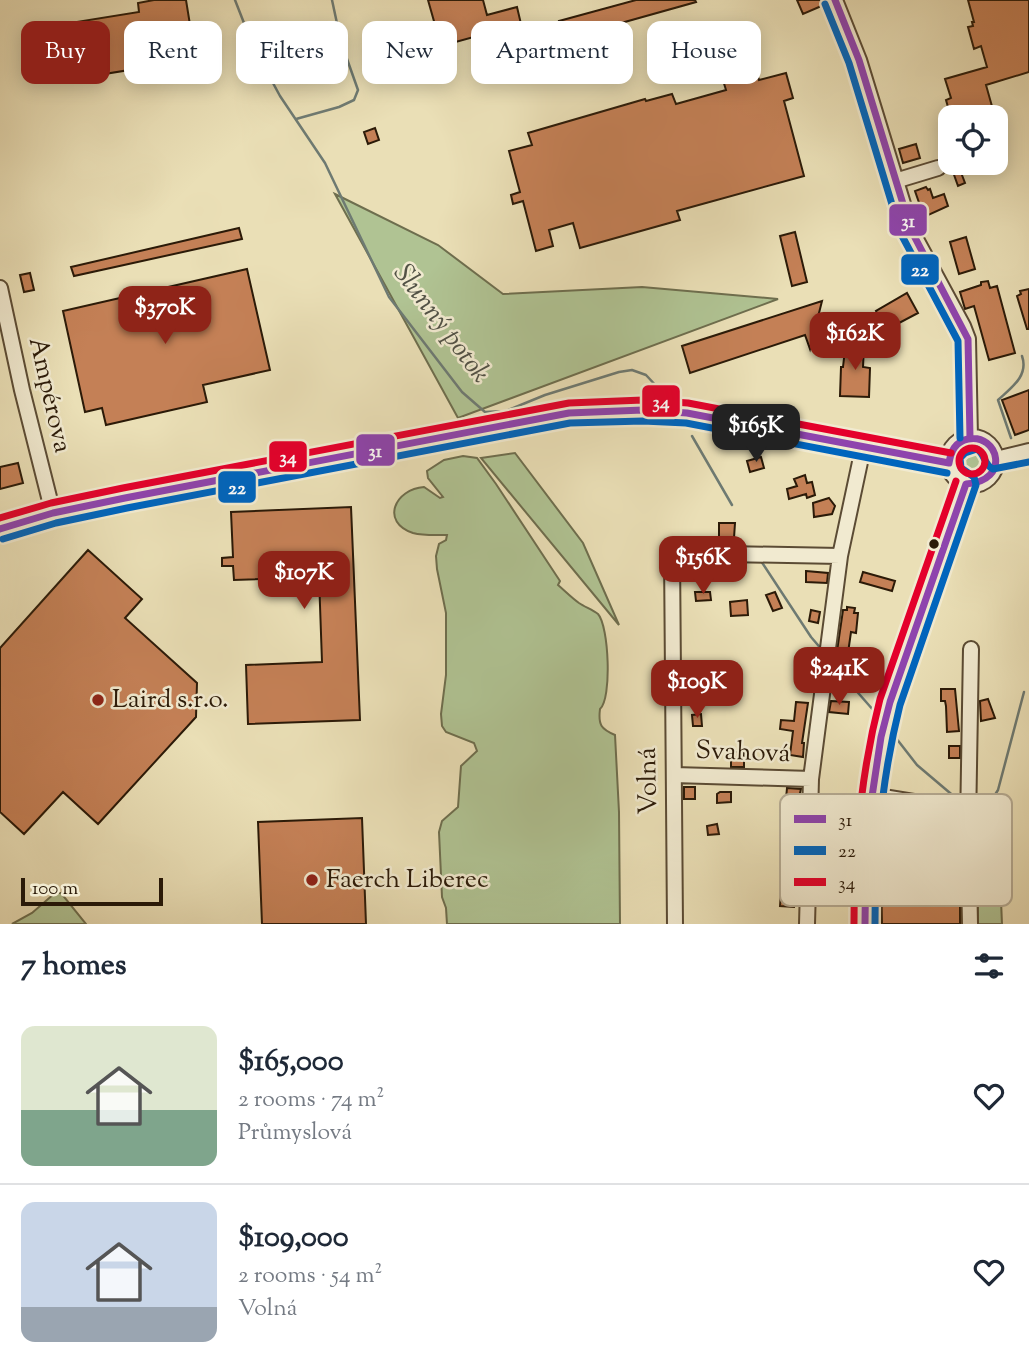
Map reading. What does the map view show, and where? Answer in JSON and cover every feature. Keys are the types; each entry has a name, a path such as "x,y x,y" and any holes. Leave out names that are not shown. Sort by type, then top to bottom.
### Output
{"street":[{"path":"835,0 859,60 911,230 968,339 970,438"},
{"path":"895,181 938,168"},
{"name":"Ampérova","path":"0,288 53,513"},
{"path":"0,529 53,513 569,413 643,410 687,413 949,463"},
{"path":"970,438 986,442 996,459 994,471 986,481 979,484 967,484 955,478 949,463 950,452 956,444 970,438"},
{"path":"811,794 840,556 863,448"},
{"path":"996,459 1029,451"},
{"path":"870,794 887,711 967,484"},
{"name":"Volná","path":"675,924 672,554 840,556"},
{"path":"969,794 971,649"},
{"name":"Svahová","path":"674,775 811,779"},
{"path":"807,906 807,924"},
{"path":"865,906 865,924"},
{"path":"970,906 970,924"}],"green space":[{"path":"335,194 438,245 503,294 642,287 778,299 458,418"},
{"path":"973,445 984,450 989,461 984,472 973,477 962,472 957,461 962,450"},
{"path":"515,453 583,543 619,625 481,458"},
{"path":"463,456 477,458 560,581 558,585 579,603 598,614 602,621 607,647 608,678 604,703 600,709 600,723 606,731 615,735 620,924 447,924 442,897 439,832 442,821 458,807 461,766 477,751 474,743 446,732 442,726 446,675 446,613 436,556 439,544 446,540 447,535 413,533 403,528 394,514 399,500 414,489 424,487 440,498 443,497 428,478 427,471 444,460"},
{"path":"55,893 61,893 86,924 12,924 32,913"},
{"path":"978,906 1001,906 1002,924 978,924"}],"building":[{"path":"186,0 189,21 124,21 124,71 110,73 110,21 83,21 139,12 138,3"},
{"path":"428,0 483,0 487,15 517,7 520,21 471,21 471,38 457,42 457,21 434,21"},
{"path":"636,0 696,2 628,21 559,21"},
{"path":"797,0 826,0 826,4 803,14"},
{"path":"968,0 1029,0 1029,72 986,85 992,105 947,105 946,100 951,98 945,79 987,67 981,46 974,49 968,27 973,26"},
{"path":"786,73 793,98 784,101 804,176 677,211 680,220 580,248 573,223 549,230 553,246 536,251 523,201 513,204 511,195 520,192 509,151 532,145 528,133 645,99 646,101 672,94 676,104 726,90 724,84 761,84 761,79"},
{"path":"375,128 379,140 368,144 364,132"},
{"path":"916,144 920,158 903,163 899,149"},
{"path":"954,175 962,175 965,183 958,186"},
{"path":"926,187 930,189 933,198 944,194 948,206 924,217 915,191"},
{"path":"239,228 242,239 74,276 71,267"},
{"path":"795,232 807,282 792,286 780,236"},
{"path":"966,237 975,269 959,274 950,242"},
{"path":"247,269 270,370 203,385 207,402 106,425 102,408 85,412 63,311"},
{"path":"30,273 34,290 24,292 20,275"},
{"path":"988,281 990,288 997,286 1015,353 989,360 974,306 965,309 960,292"},
{"path":"1029,289 1027,329 1017,296 1021,294 1020,291"},
{"path":"907,293 918,313 886,330 876,311"},
{"path":"822,301 810,349 805,335 690,373 682,346"},
{"path":"846,341 854,341 857,345 864,346 863,367 870,368 869,397 840,396 841,367"},
{"path":"1029,390 1029,430 1015,435 1002,400"},
{"path":"761,457 764,468 750,472 747,461"},
{"path":"18,463 23,483 0,489 0,467"},
{"path":"805,475 807,483 812,482 815,495 807,498 806,494 789,499 787,489 797,486 794,479"},
{"path":"829,498 835,506 832,514 814,517 813,503"},
{"path":"351,507 360,720 248,724 246,665 322,662 319,577 234,580 233,566 222,566 222,558 233,557 231,512"},
{"path":"719,523 735,523 734,538 719,539"},
{"name":"Laird s.r.o.","path":"88,550 142,599 125,618 197,683 196,717 98,824 63,792 24,834 0,812 0,648"},
{"path":"689,563 722,564 723,572 709,573 709,576 689,576"},
{"path":"806,571 828,573 827,583 806,582"},
{"path":"863,572 895,581 892,591 860,582"},
{"path":"695,592 710,592 711,600 696,601"},
{"path":"775,592 782,608 773,611 766,595"},
{"path":"747,600 748,615 731,616 730,602"},
{"path":"847,607 855,608 854,613 858,613 856,633 851,632 848,653 837,651 843,610 847,610"},
{"path":"811,610 820,612 818,623 809,621"},
{"path":"801,659 811,661 810,672 800,670"},
{"path":"941,689 955,689 959,731 947,732 946,706 945,701 941,701"},
{"path":"988,699 995,718 981,721 980,701"},
{"path":"831,701 849,702 848,714 829,712"},
{"path":"796,702 808,703 802,743 803,757 790,755 793,731 780,729 781,720 794,721"},
{"path":"701,714 702,726 693,726 692,715"},
{"path":"949,746 960,746 960,758 949,758"},
{"path":"731,752 744,752 744,767 731,767"},
{"path":"684,787 695,787 695,799 684,799"},
{"path":"787,788 801,789 800,794 786,794"},
{"path":"731,792 731,802 717,803 717,794"},
{"name":"Faerch Liberec","path":"362,818 366,924 262,924 258,822"},
{"path":"717,824 719,834 708,835 707,826"},
{"path":"882,906 960,906 960,924 882,924"}],"waterway":[{"name":"Slunný potok","path":"235,0 253,46 280,96 325,163 389,297 462,392 485,412 506,411 545,395 632,370 646,375 672,403"},
{"path":"296,119 354,100 358,90 341,42 332,0"},
{"path":"1011,438 998,400 1021,376 1024,363 1022,356"},
{"name":"Slunný potok","path":"692,436 732,505"},
{"name":"Slunný potok","path":"761,561 823,651"},
{"name":"Slunný potok","path":"832,663 881,719"},
{"path":"995,794 1024,692"},
{"name":"Slunný potok","path":"889,729 917,765 951,794"}],"transit line":[{"name":"31","path":"835,0 859,60 911,230 968,339 970,438"},
{"name":"22","path":"825,4 849,63 901,234 958,341 960,438"},
{"name":"34","path":"0,518 51,503 123,488 569,403 643,400 688,403 951,453"},
{"name":"31","path":"0,529 53,513 125,498 569,413 643,410 687,413 949,463 952,451 957,445 964,440 978,439 993,450 995,467 990,475 981,481 966,484 890,702 881,737 872,794"},
{"name":"22","path":"3,539 56,523 127,508 570,423 686,423 947,473"},
{"name":"34","path":"972,448 981,452 985,461 981,470 972,474 963,470 959,461 963,452 972,448"},
{"name":"22","path":"883,794 900,705 976,485 974,477 961,468 960,458 977,449 993,469 1029,462"},
{"name":"34","path":"862,794 880,699 956,481"},
{"name":"34","path":"854,906 854,924"},
{"name":"31","path":"865,906 865,924"},
{"name":"22","path":"875,906 875,924"}],"place":[{"name":"Laird s.r.o.","path":"98,700"},
{"name":"Faerch Liberec","path":"312,880"}]}
